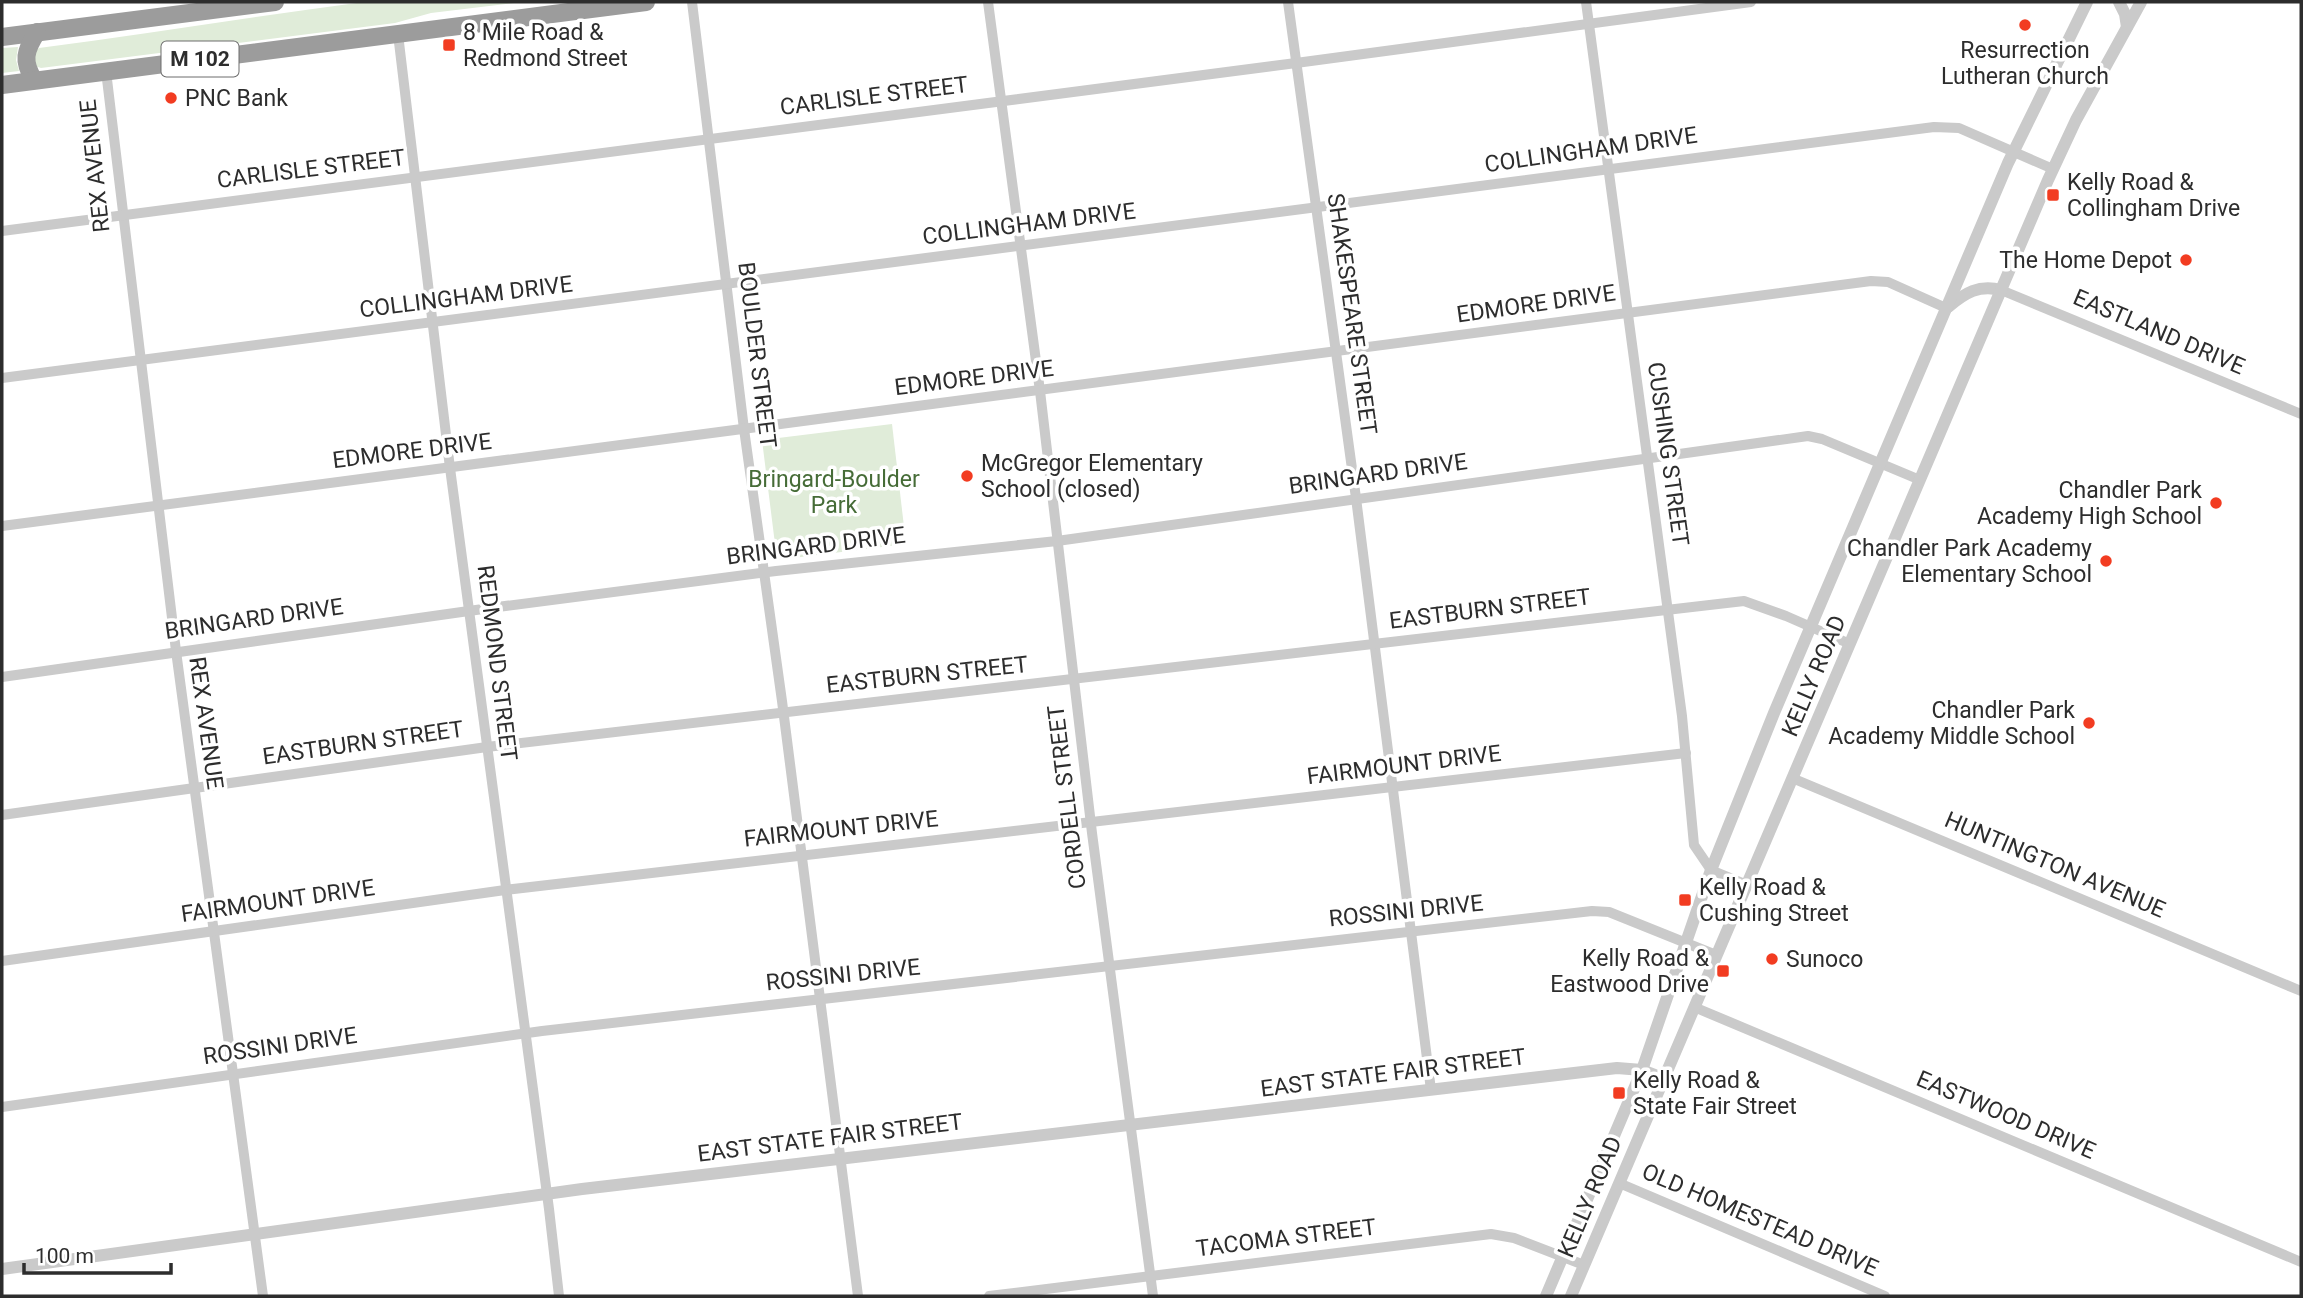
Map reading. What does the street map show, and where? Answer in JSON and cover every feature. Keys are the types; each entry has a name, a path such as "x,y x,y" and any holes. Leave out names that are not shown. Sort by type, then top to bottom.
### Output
{"highway":[{"name":"M 102","path":"2,37 212,6 275,2"},
{"name":"M 102","path":"2,85 398,34 563,7 646,2"},
{"path":"34,80 25,58 27,47 37,32"}],"street":[{"name":"BOULDER STREET","path":"692,2 744,429 765,572 858,1296"},
{"name":"CORDELL STREET","path":"988,2 1040,391 1091,822 1153,1296"},
{"name":"SHAKESPEARE STREET","path":"1288,2 1356,498 1431,1090"},
{"name":"CUSHING STREET","path":"1586,2 1668,610 1686,753 1694,845 1711,870"},
{"name":"CARLISLE STREET","path":"2,231 1751,2"},
{"name":"KELLY ROAD","path":"1546,1296 1642,1070 1711,870 1811,627 2014,152 2087,2"},
{"path":"2119,2 2127,27"},
{"name":"KELLY ROAD","path":"1571,1296 2053,169 2076,120 2141,2"},
{"name":"REDMOND STREET","path":"398,34 450,468 559,1296"},
{"name":"REX AVENUE","path":"106,71 176,651 263,1296"},
{"name":"COLLINGHAM DRIVE","path":"2,378 1944,126 1959,128 2053,169"},
{"name":"EDMORE DRIVE","path":"2,526 1882,281 1946,308"},
{"path":"1946,308 1972,291 1990,287 2001,290"},
{"name":"EASTLAND DRIVE","path":"2001,290 2301,414"},
{"name":"BRINGARD DRIVE","path":"2,677 765,572 1057,541 1808,436 1822,439 1920,480"},
{"name":"EASTBURN STREET","path":"2,814 487,747 1749,601 1850,644"},
{"name":"FAIRMOUNT DRIVE","path":"2,961 505,890 1686,753"},
{"name":"HUNTINGTON AVENUE","path":"1792,778 2301,991"},
{"path":"1711,870 1745,884"},
{"name":"ROSSINI DRIVE","path":"2,1107 525,1033 1600,911 1620,916 1716,955"},
{"name":"EASTWOOD DRIVE","path":"1694,1007 2301,1262"},
{"name":"EAST STATE FAIR STREET","path":"2,1269 840,1157 1617,1068 1642,1070 1663,1079"},
{"name":"OLD HOMESTEAD DRIVE","path":"1619,1183 1885,1296"},
{"name":"TACOMA STREET","path":"989,1296 1491,1234 1514,1238 1584,1265"}],"green space":[{"path":"364,2 522,2 431,13 395,23 41,68 35,66 32,55 39,48"},
{"path":"18,47 16,60 19,71 2,73 2,48"},
{"name":"Bringard-Boulder Park","path":"892,424 906,544 777,560 762,440"}],"place":[{"name":"Resurrection Lutheran Church","path":"2025,25"},
{"name":"8 Mile Road & Redmond Street","path":"449,45"},
{"name":"PNC Bank","path":"171,98"},
{"name":"Kelly Road & Collingham Drive","path":"2053,195"},
{"name":"The Home Depot","path":"2186,260"},
{"name":"McGregor Elementary School (closed)","path":"967,476"},
{"name":"Chandler Park Academy High School","path":"2216,503"},
{"name":"Chandler Park Academy Elementary School","path":"2106,561"},
{"name":"Chandler Park Academy Middle School","path":"2089,723"},
{"name":"Kelly Road & Cushing Street","path":"1685,900"},
{"name":"Sunoco","path":"1772,959"},
{"name":"Kelly Road & Eastwood Drive","path":"1723,971"},
{"name":"Kelly Road & State Fair Street","path":"1619,1093"}]}
